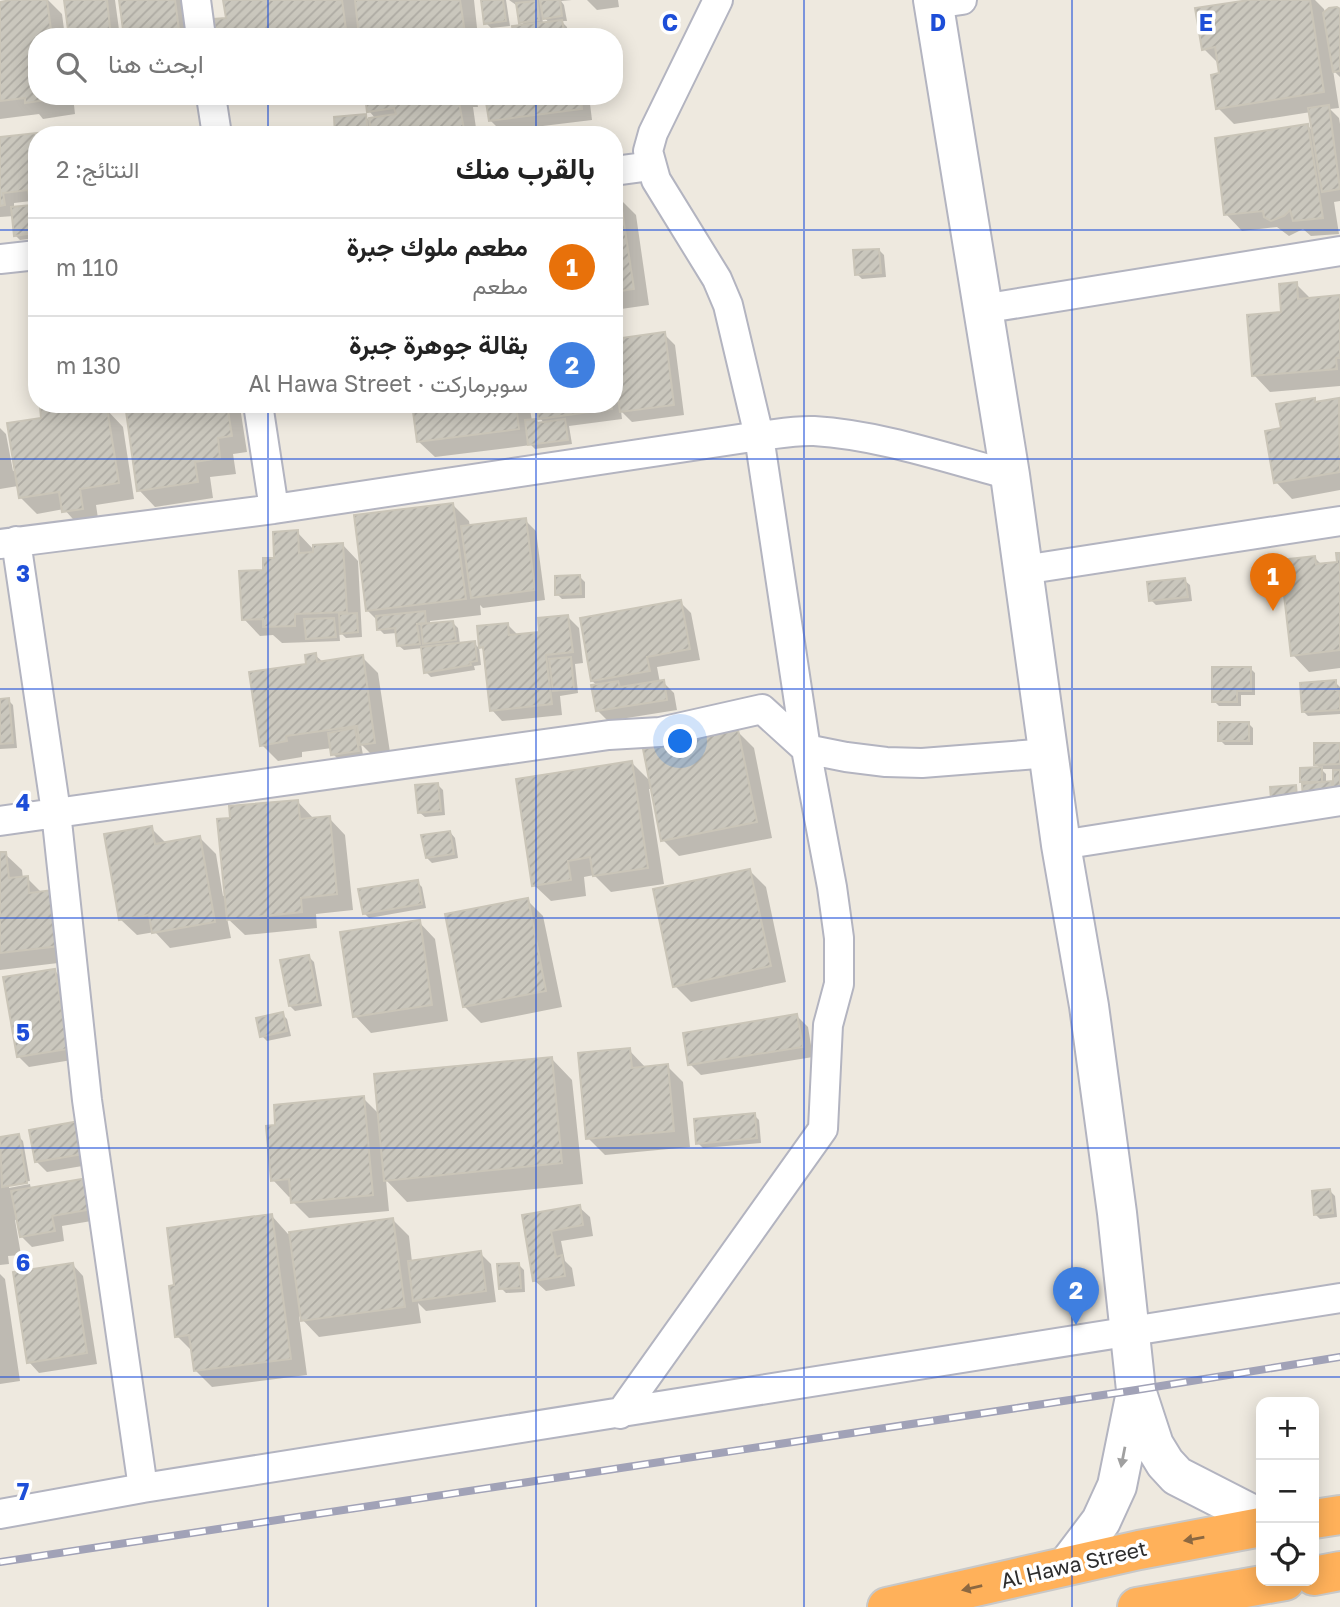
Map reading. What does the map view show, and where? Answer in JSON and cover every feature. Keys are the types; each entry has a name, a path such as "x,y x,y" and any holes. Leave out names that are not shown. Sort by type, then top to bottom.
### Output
{"highway":[{"path":"1319,1518 1340,1515"},
{"name":"Al Hawa Street","path":"887,1607 1139,1549 1256,1528"},
{"path":"1319,1575 1340,1571"},
{"path":"1137,1607 1257,1586"}],"street":[{"path":"195,0 200,28"},
{"path":"620,1414 823,1129 828,1025 839,984 839,938 832,887 806,750 760,436 728,305 717,279 656,180 648,151 653,133 718,0"},
{"path":"943,1 961,165 1010,475 1061,845 1089,1006 1115,1199 1136,1390 1154,1446 1177,1476 1256,1516"},
{"path":"212,105 216,126"},
{"path":"623,170 651,166"},
{"path":"982,309 1340,251"},
{"path":"0,260 28,256"},
{"path":"259,413 274,509"},
{"path":"143,1488 87,1100 56,812 8,543 274,509 760,436 812,431 853,437 1010,475"},
{"path":"1023,570 1340,521"},
{"path":"0,821 609,735 660,732 762,709 806,750 886,762 922,763 1049,753"},
{"path":"1061,845 1340,801"},
{"path":"0,1514 143,1488 1340,1298"},
{"path":"1068,1566 1101,1521 1117,1486 1136,1390"}],"building":[{"path":"47,0 51,28 28,28 28,103 25,103 25,98 0,101 0,2"},
{"path":"64,0 107,0 110,28 68,28"},
{"path":"119,0 175,0 179,28 123,28"},
{"path":"223,0 342,0 346,28 215,28 214,19 226,18"},
{"path":"355,0 460,0 464,28 358,28"},
{"path":"481,0 503,0 506,21 484,24"},
{"path":"540,0 560,0 562,16 543,19"},
{"path":"1249,0 1310,0 1324,92 1216,109 1211,75 1219,73 1215,47 1202,50 1195,8"},
{"path":"537,1 539,20 519,23 516,3"},
{"path":"1329,8 1340,9 1340,71 1333,72 1323,13"},
{"path":"562,20 564,28 512,28"},
{"path":"366,105 460,105 463,126 370,126 369,118 396,114 394,108 367,112"},
{"path":"486,105 582,105 582,109 489,121"},
{"path":"1329,105 1340,189 1322,192 1308,108"},
{"path":"366,114 367,126 334,126 334,117"},
{"path":"1308,124 1323,218 1293,221 1290,210 1284,216 1271,221 1264,217 1263,211 1224,215 1215,138"},
{"path":"28,134 28,190 3,193 5,205 0,206 0,137"},
{"path":"28,205 28,234 14,236 11,207"},
{"path":"623,217 634,289 623,291"},
{"path":"879,249 881,273 855,275 853,250"},
{"path":"1297,282 1298,299 1340,295 1340,358 1336,358 1337,369 1252,376 1247,315 1281,312 1279,284"},
{"path":"665,332 674,405 623,412 623,338"},
{"path":"1315,398 1315,402 1339,398 1340,472 1274,483 1265,431 1281,428 1276,404"},
{"path":"41,413 108,413 119,483 80,489 83,509 62,512 59,492 19,498 7,423 41,418"},
{"path":"126,413 228,413 232,436 218,438 220,458 195,462 198,482 137,491"},
{"path":"413,413 517,413 519,429 417,442"},
{"path":"537,413 582,413 538,419"},
{"path":"536,419 537,423 565,419 568,440 528,445 525,420"},
{"path":"453,503 466,599 366,611 354,515"},
{"path":"526,518 535,590 471,598 461,526"},
{"path":"298,530 299,553 313,552 313,545 343,543 347,612 295,614 295,626 263,627 263,619 242,620 239,571 263,570 263,558 274,558 273,532"},
{"path":"1336,553 1340,553 1340,650 1291,656 1280,560 1315,556 1316,564 1337,562"},
{"path":"580,575 581,594 555,595 555,576"},
{"path":"1185,578 1188,597 1149,601 1147,582"},
{"path":"681,600 690,649 647,657 650,671 591,681 580,618"},
{"path":"425,611 426,623 417,624 420,644 397,646 395,628 377,630 376,616"},
{"path":"357,613 358,632 340,634 339,614"},
{"path":"568,615 573,652 546,655 552,704 490,711 483,647 479,648 477,626 508,623 509,635 539,632 538,618"},
{"path":"334,618 336,637 306,639 304,619"},
{"path":"453,621 456,640 423,644 421,624"},
{"path":"475,641 477,661 470,662 471,665 424,673 421,647"},
{"path":"316,653 317,662 363,655 375,743 360,745 357,726 286,736 287,741 260,746 249,672 306,664 305,655"},
{"path":"571,657 574,689 553,691 549,659"},
{"path":"1212,667 1251,667 1251,691 1237,691 1237,702 1212,702"},
{"path":"664,680 667,700 596,711 591,685 618,681 620,687"},
{"path":"1336,680 1336,690 1340,690 1340,710 1302,712 1300,683"},
{"path":"9,698 13,743 0,744 0,699"},
{"path":"1218,722 1249,722 1249,741 1218,741"},
{"path":"355,728 359,751 331,755 328,733"},
{"path":"738,730 757,822 661,841 643,749"},
{"path":"1314,743 1340,743 1340,764 1314,765"},
{"path":"632,761 648,868 593,876 590,857 568,861 571,880 532,886 516,779"},
{"path":"1322,767 1322,782 1300,782 1300,768"},
{"path":"1333,770 1340,770 1340,790 1333,790"},
{"path":"1332,781 1333,798 1303,800 1302,784"},
{"path":"438,783 441,811 418,813 415,785"},
{"path":"1296,785 1297,797 1271,799 1270,787"},
{"path":"298,800 300,819 330,816 337,894 301,898 302,912 227,920 217,819 230,818 229,806"},
{"path":"152,826 155,844 200,836 215,922 152,933 149,915 119,920 104,834"},
{"path":"450,831 454,854 426,858 421,835"},
{"path":"0,852 6,852 9,878 28,876 29,893 61,889 68,945 0,953"},
{"path":"750,869 771,966 673,987 653,889"},
{"path":"418,880 422,904 363,914 358,889"},
{"path":"528,898 546,991 463,1007 445,914"},
{"path":"420,920 432,1005 353,1017 340,932"},
{"path":"309,955 318,1002 289,1006 280,960"},
{"path":"55,969 68,1049 17,1057 3,977"},
{"path":"283,1012 287,1031 260,1037 256,1018"},
{"path":"797,1014 803,1047 688,1065 683,1033"},
{"path":"630,1048 632,1068 668,1064 674,1131 586,1139 578,1053"},
{"path":"552,1057 562,1163 384,1181 374,1074"},
{"path":"364,1096 373,1195 291,1203 289,1179 271,1181 266,1126 275,1125 274,1105"},
{"path":"755,1113 757,1138 696,1144 694,1119"},
{"path":"85,1120 90,1153 35,1162 29,1130"},
{"path":"19,1134 27,1183 2,1187 0,1137"},
{"path":"94,1177 99,1208 52,1216 55,1231 20,1237 11,1191"},
{"path":"1330,1189 1333,1213 1314,1215 1312,1191"},
{"path":"580,1205 583,1225 551,1231 556,1257 562,1255 565,1276 533,1281 522,1215"},
{"path":"272,1214 291,1359 194,1371 189,1335 175,1337 169,1286 174,1285 167,1228"},
{"path":"393,1218 405,1307 301,1321 289,1232"},
{"path":"481,1251 486,1291 413,1301 408,1261"},
{"path":"73,1263 87,1353 27,1363 13,1272"},
{"path":"519,1263 521,1288 499,1289 497,1264"}],"railway":[{"path":"0,1562 1340,1357"}],"place":[{"name":"مطعم ملوك جبرة","path":"1273,611"},
{"name":"بقالة جوهرة جبرة","path":"1076,1325"}]}
